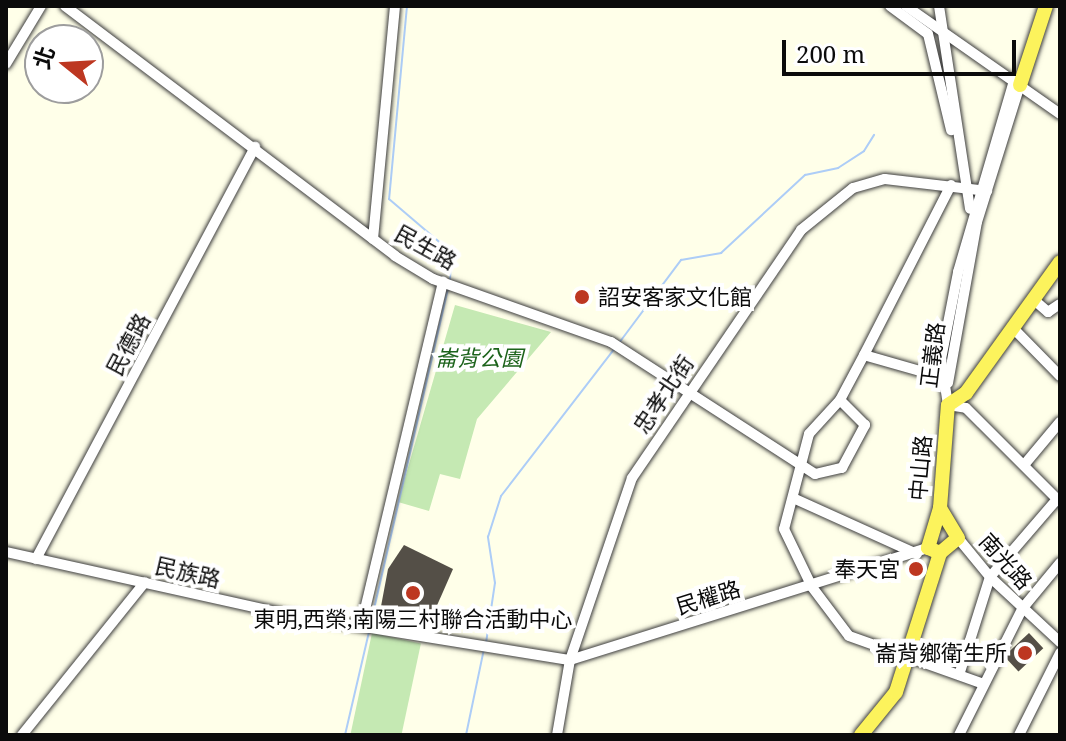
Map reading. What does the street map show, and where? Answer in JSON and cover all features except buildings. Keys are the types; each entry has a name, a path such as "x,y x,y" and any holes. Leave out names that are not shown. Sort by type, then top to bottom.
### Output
{"main road":[{"name":"正義路","path":"1017,82 1037,6"},
{"name":"正義路","path":"1017,82 1046,6"},
{"path":"948,405 966,393 1060,262"},
{"name":"中山路","path":"861,735 896,692 910,656 928,552 940,508 948,405"},
{"path":"928,552 958,538 940,508"}],"street":[{"path":"6,64 41,6"},
{"name":"民生路","path":"65,6 373,239 443,282 568,322 687,391 800,466"},
{"path":"373,239 395,6"},
{"path":"890,6 1017,82 1060,114"},
{"path":"906,6 933,32"},
{"path":"939,6 933,32 978,188 974,218"},
{"name":"正義路","path":"948,405 945,378 978,188 1017,82"},
{"name":"民德路","path":"36,559 255,147"},
{"name":"忠孝北街","path":"557,735 570,660 632,478 687,391 819,209 853,188 885,179 978,188"},
{"path":"951,185 840,400 809,434 784,529 812,587 849,636 960,672 984,684"},
{"path":"362,622 443,282"},
{"path":"1033,299 1048,312 1060,304"},
{"path":"1012,327 1060,376"},
{"path":"864,355 945,378"},
{"path":"800,466 815,474 842,468 851,456 865,425 840,400"},
{"path":"948,405 966,408 1058,500 990,577 960,672"},
{"path":"1024,465 1060,422"},
{"path":"793,498 928,552"},
{"name":"南光路","path":"958,538 990,577 1060,642"},
{"name":"民族路","path":"6,552 291,615 362,622"},
{"name":"民權路","path":"362,622 570,660 928,552"},
{"path":"959,735 1022,609 1060,563"},
{"path":"22,735 132,590 145,582"},
{"path":"1019,735 1060,653"}],"green space":[{"name":"崙背公園","path":"455,305 551,332 477,419 460,479 440,474 429,511 398,502"},
{"path":"372,633 421,643 401,735 350,735"}],"waterway":[{"path":"407,6 389,199 451,252 450,279"},
{"path":"619,343 681,260 721,253 805,175 838,168 864,151 874,135"},
{"path":"371,622 448,289"},
{"path":"486,643 495,583 488,537 501,496 615,348"},
{"path":"345,735 369,632"},
{"path":"466,735 484,649"}],"place":[{"name":"詔安客家文化館","path":"582,297"},
{"name":"奉天宮","path":"916,569"},
{"name":"東明,西榮,南陽三村聯合活動中心","path":"413,593"},
{"name":"崙背鄉衛生所","path":"1025,653"}]}
